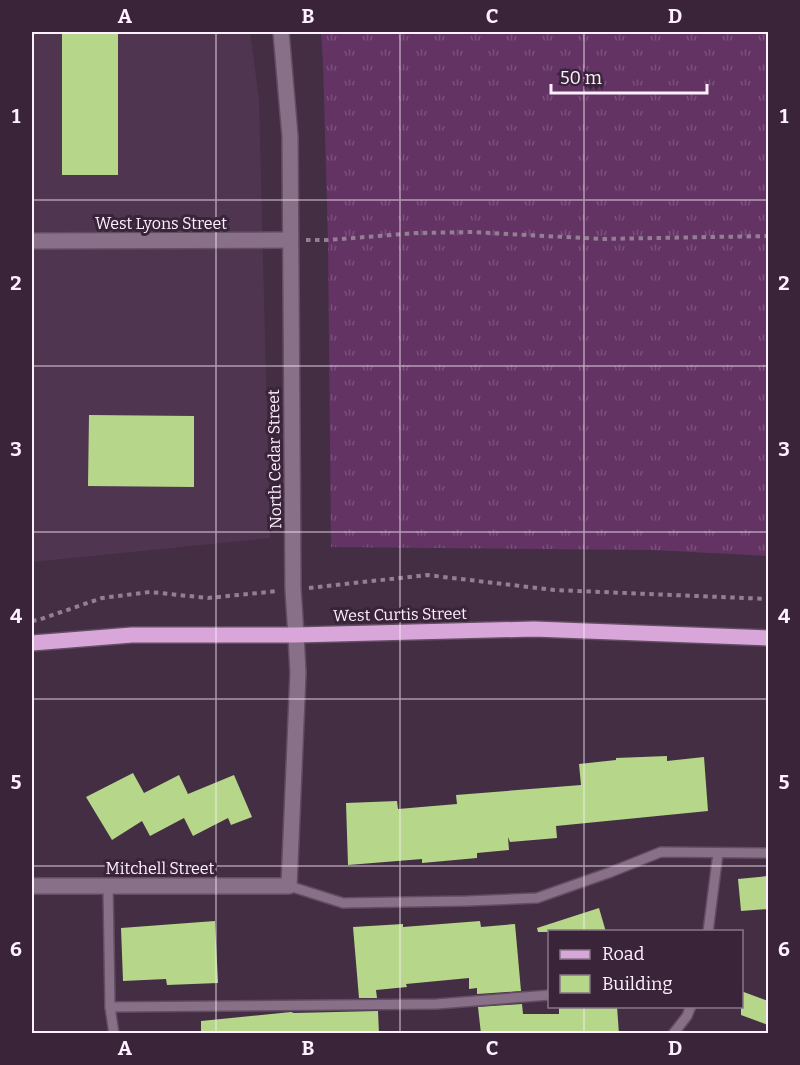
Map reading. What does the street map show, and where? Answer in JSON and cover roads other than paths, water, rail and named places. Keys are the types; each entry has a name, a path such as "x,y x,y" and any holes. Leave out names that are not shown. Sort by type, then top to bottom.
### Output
{"main road":[{"name":"West Curtis Street","path":"32,642 132,635 534,629 768,638"}],"street":[{"name":"North Cedar Street","path":"281,32 290,136 293,589 297,674 289,886"},
{"name":"West Lyons Street","path":"32,241 290,240"},
{"name":"Mitchell Street","path":"32,886 289,886"}],"lane":[{"path":"289,886 343,903 537,898 661,852 768,853"},
{"path":"708,930 718,853"},
{"path":"108,886 110,1007 114,1034"},
{"path":"110,1007 437,1004 548,995"},
{"path":"673,1034 687,1016 689,1008"}]}
